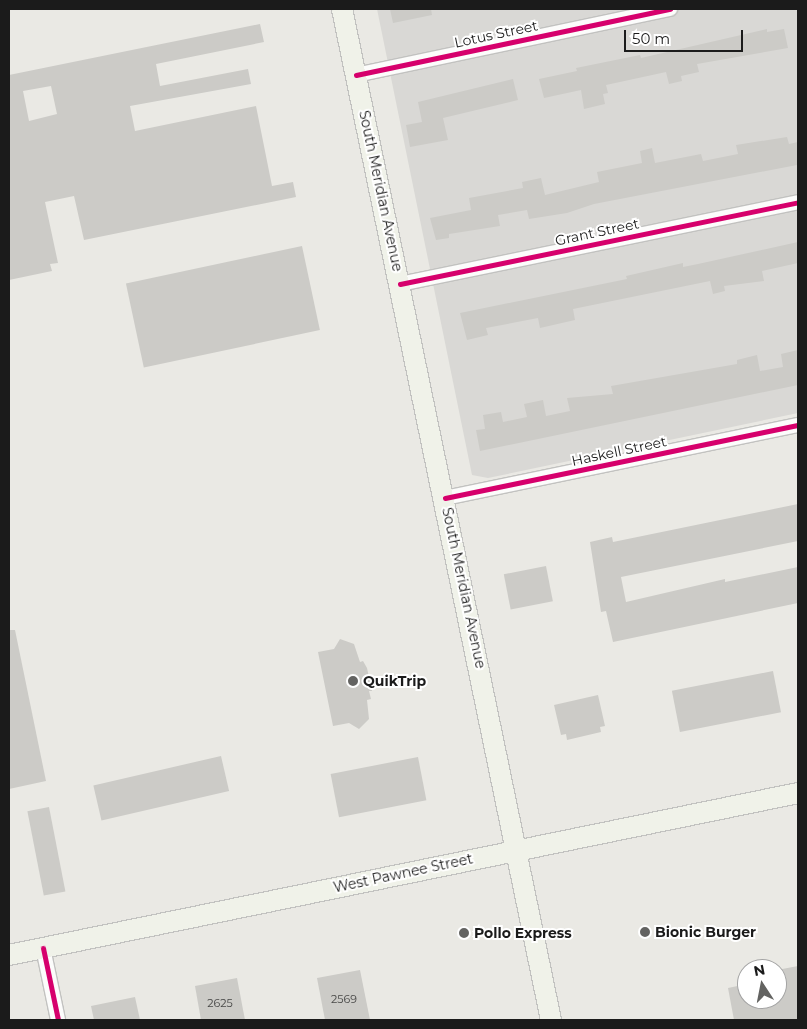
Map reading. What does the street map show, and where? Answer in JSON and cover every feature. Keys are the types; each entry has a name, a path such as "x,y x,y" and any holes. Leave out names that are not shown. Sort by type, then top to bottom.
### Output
{"main road":[{"name":"South Meridian Avenue","path":"342,9 552,1020"},
{"name":"West Pawnee Street","path":"9,955 798,793"}],"street":[{"name":"Lotus Street","path":"356,76 670,9"},
{"name":"Grant Street","path":"400,284 798,202"},
{"name":"Haskell Street","path":"445,498 798,425"},
{"path":"44,948 58,1020"}],"shaded area":[{"path":"377,9 798,9 798,413 488,478 472,475"}],"building":[{"path":"390,9 431,9 432,15 393,23"},
{"path":"260,24 264,42 156,64 160,86 248,69 251,84 130,106 135,131 256,106 272,186 293,182 296,197 84,240 74,196 45,202 58,263 50,264 52,271 9,280 9,75","holes":["51,86 57,114 29,121 23,91"]},
{"path":"767,29 767,32 784,29 788,48 697,64 699,72 681,76 682,81 669,84 666,72 606,85 608,93 603,94 605,104 584,109 581,90 544,98 539,79 577,71 576,68 640,55 641,58"},
{"path":"513,79 518,100 443,118 448,140 410,147 406,125 422,122 418,102"},
{"path":"787,137 789,144 798,142 797,165 594,204 567,213 529,219 527,210 498,215 500,226 449,234 449,238 436,240 430,218 471,210 469,198 523,188 522,182 541,178 545,195 599,182 597,172 642,163 640,151 652,148 655,163 701,154 703,161 738,154 736,145"},
{"path":"798,242 798,263 762,271 764,281 724,286 725,291 713,294 710,281 573,309 575,320 540,328 538,318 486,328 488,335 467,340 460,313 627,279 626,276 683,263 683,267"},
{"path":"302,246 320,330 144,368 126,283"},
{"path":"798,350 798,385 480,451 476,430 485,429 483,415 501,412 503,422 527,417 524,404 543,400 546,416 570,411 567,398 613,394 611,386 737,364 737,360 757,355 760,371 783,367 781,354"},
{"path":"798,504 798,541 621,577 626,602 725,579 725,582 798,567 798,603 613,642 606,611 601,612 590,542 612,537 613,542"},
{"path":"546,566 553,601 511,610 504,574"},
{"path":"9,630 15,630 46,781 9,789"},
{"path":"340,639 354,644 360,662 363,661 367,668 372,691 369,691 371,699 367,700 369,719 359,729 349,723 333,726 318,652 334,649"},
{"path":"773,671 781,712 680,732 672,691"},
{"path":"598,695 605,726 600,727 601,732 567,740 566,734 561,735 554,705"},
{"path":"221,756 229,791 101,821 93,785"},
{"path":"418,757 426,800 339,817 331,774"},
{"path":"49,807 65,891 44,896 27,811"},
{"path":"798,966 798,1020 734,1020 728,988 737,986 737,1009 787,1009 787,968"},
{"path":"360,970 370,1020 325,1020 317,978"},
{"path":"237,978 245,1020 201,1020 195,986"},
{"path":"135,997 140,1020 94,1020 91,1006"}],"cycle path":[{"path":"356,75 670,9"},
{"path":"400,284 798,202"},
{"path":"445,498 798,425"},
{"path":"43,948 58,1020"}],"place":[{"name":"QuikTrip","path":"353,681"},
{"name":"Bionic Burger","path":"645,932"},
{"name":"Pollo Express","path":"464,933"}]}
